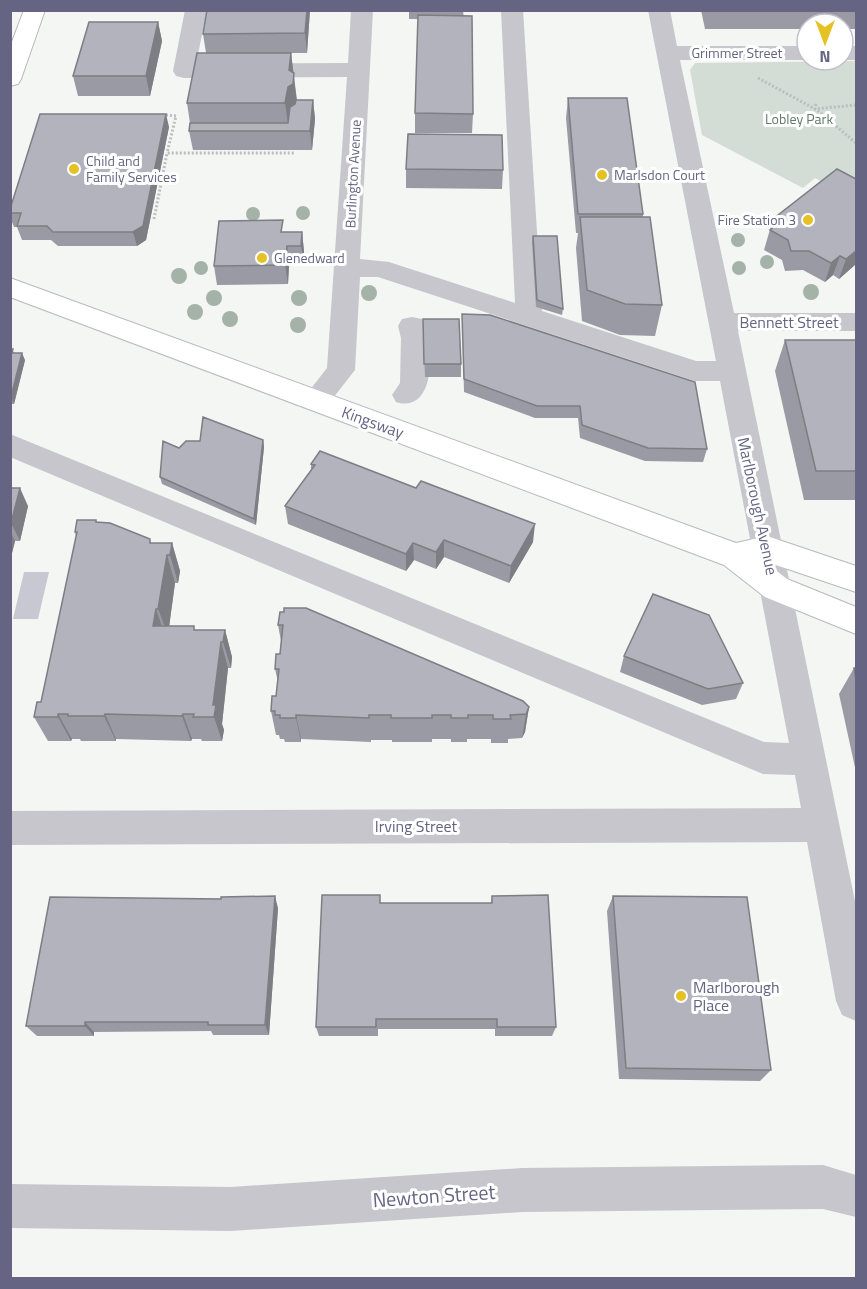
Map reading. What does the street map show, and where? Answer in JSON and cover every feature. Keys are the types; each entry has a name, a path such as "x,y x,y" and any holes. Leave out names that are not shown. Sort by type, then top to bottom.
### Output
{"main road":[{"path":"10,79 17,45 35,10"},
{"name":"Kingsway","path":"10,287 735,556 776,588 856,621"},
{"path":"735,556 767,548 856,579"}],"street":[{"path":"196,10 184,71 358,70"},
{"name":"Burlington Avenue","path":"316,400 341,370 362,10"},
{"path":"512,10 529,317"},
{"name":"Marlborough Avenue","path":"659,10 730,371 776,588 856,1001"},
{"name":"Grimmer Street","path":"667,53 795,53"},
{"path":"348,268 380,268 695,371 730,371"},
{"name":"Bennett Street","path":"721,322 856,322"},
{"path":"406,394 414,385 415,338 412,327"},
{"path":"10,445 763,758 809,760"},
{"name":"Irving Street","path":"10,828 822,825"},
{"name":"Newton Street","path":"10,1206 231,1209 522,1190 580,1189 823,1187 856,1196"}],"path":[{"path":"756,77 815,107 856,143"},
{"path":"815,107 856,105"},
{"path":"154,219 176,116 166,115"},
{"path":"167,153 294,153"}],"green space":[{"name":"Lobley Park","path":"855,61 856,200 815,178 803,188 702,135 690,70 695,63 795,62 795,72 855,72"}],"shaded area":[{"path":"24,572 49,572 38,619 13,619"}],"building":[{"path":"207,10 307,10 305,33 203,34"},
{"path":"418,15 472,16 473,114 415,113"},
{"path":"89,22 158,22 146,76 73,76"},
{"path":"197,53 291,53 289,70 294,73 293,84 288,87 285,103 187,103"},
{"name":"Marlsdon Court","path":"568,98 627,98 643,214 578,214"},
{"path":"296,100 313,100 310,131 189,131 190,123 288,123 290,107 295,104"},
{"path":"40,114 166,114 143,226 133,232 53,232 47,226 17,226 21,213 10,213 10,209"},
{"path":"408,134 502,135 503,170 406,169"},
{"path":"837,169 856,179 856,251 846,259 840,256 831,263 809,251 791,251 788,240 770,230 779,223 773,219"},
{"path":"580,217 650,217 662,305 625,304 587,290"},
{"path":"283,220 281,232 302,232 301,246 287,246 285,265 214,266 219,221"},
{"path":"533,236 557,236 563,309 537,300"},
{"path":"462,314 490,315 695,382 707,449 648,448 582,425 580,406 537,406 464,379"},
{"path":"423,319 459,319 461,364 424,364"},
{"path":"785,340 856,340 856,471 816,471"},
{"path":"10,349 13,349 12,353 22,353 11,397 10,397"},
{"path":"203,417 263,440 254,519 160,477 163,441 179,448 186,441 200,441"},
{"path":"320,451 416,488 421,481 535,524 511,566 444,540 436,552 413,543 406,554 285,506 315,465 311,464"},
{"path":"10,488 20,488 11,523 10,523"},
{"path":"77,520 110,523 150,539 150,543 172,543 170,555 167,555 153,626 194,626 194,630 225,630 223,642 221,642 213,705 216,705 214,717 193,717 194,714 183,714 182,716 105,714 104,716 68,716 68,714 58,714 58,717 34,717 37,702 41,702 77,532 75,532"},
{"path":"653,594 709,615 743,683 708,689 624,656"},
{"path":"284,608 306,608 523,701 529,707 526,714 510,715 511,719 493,719 493,715 468,715 468,718 432,715 432,718 391,718 391,715 369,715 369,718 296,715 296,718 280,718 280,715 275,715 275,711 271,711 272,696 276,696 279,669 275,669 276,654 280,654 283,625 278,625 280,612 284,612"},
{"path":"322,895 380,895 380,903 492,903 492,896 548,895 556,1027 497,1027 497,1019 376,1019 376,1027 316,1027"},
{"path":"275,896 265,1025 208,1025 208,1022 85,1022 85,1026 26,1026 50,897 221,899 221,897"},
{"name":"Marlborough Place","path":"613,896 747,897 771,1070 626,1068"}],"place":[{"name":"Child and Family Services","path":"74,169"},
{"name":"Marlsdon Court","path":"602,175"},
{"name":"Fire Station 3","path":"808,220"},
{"name":"Glenedward","path":"262,258"},
{"name":"Marlborough Place","path":"681,996"}]}
